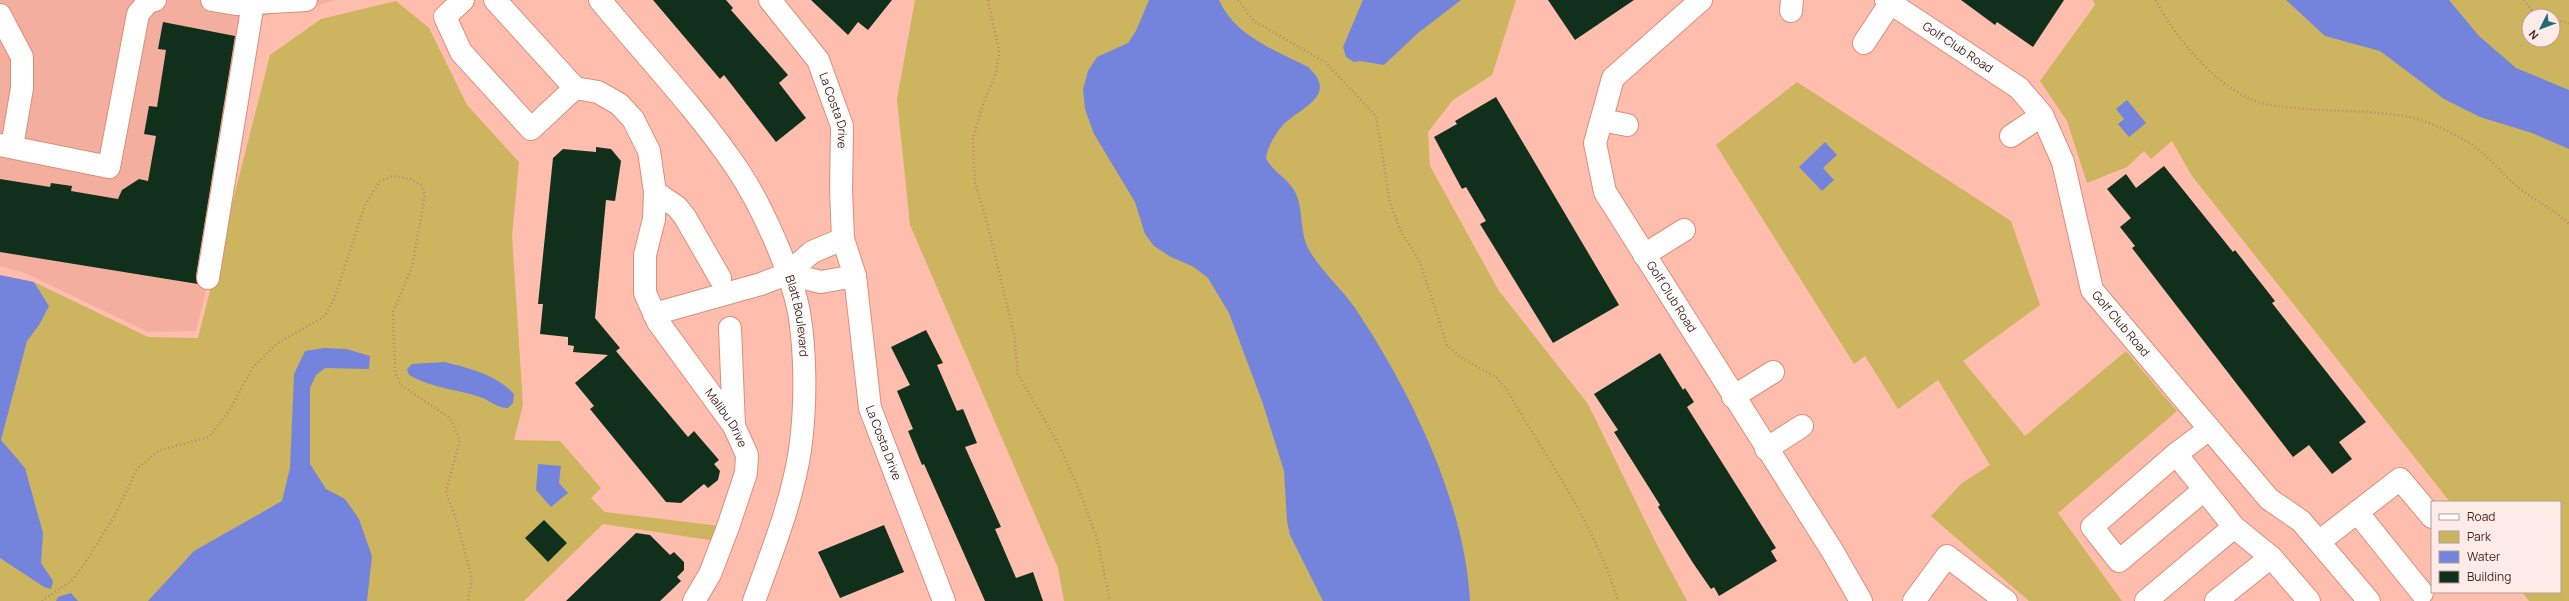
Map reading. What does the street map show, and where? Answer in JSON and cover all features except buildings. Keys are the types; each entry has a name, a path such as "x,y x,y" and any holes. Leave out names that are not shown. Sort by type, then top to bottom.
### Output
{"street":[{"path":"0,15 22,57 22,88 9,111 6,146 54,151 109,167 138,14 148,2 155,0"},
{"path":"212,0 241,2 306,0"},
{"path":"463,0 445,16 461,52 531,129 575,88 495,0"},
{"name":"Blatt Boulevard","path":"587,0 654,66"},
{"name":"Blatt Boulevard","path":"600,0 711,132 737,168 757,202 786,274 798,311 804,369 800,450 784,516 754,601"},
{"name":"La Costa Drive","path":"770,0 818,60 842,126 841,190 843,239 855,276 870,408 944,601"},
{"name":"Golf Club Road","path":"1702,0 1613,78 1595,143 1605,192 1766,450 1840,547 1861,601"},
{"path":"1864,43 1888,1"},
{"name":"Golf Club Road","path":"1888,1 2019,88 2042,115 2063,162 2092,290 2208,430 2269,500 2301,521 2320,541 2365,600"},
{"path":"208,278 241,2"},
{"name":"Malibu Drive","path":"575,88 598,92 619,104 633,119 649,151 655,192 654,219 645,255 645,292 654,314 671,341 734,426 747,455 746,473 710,574 694,601"},
{"path":"2011,136 2042,115"},
{"path":"1602,120 1627,125"},
{"path":"655,192 677,206 685,217 720,278"},
{"path":"1644,255 1684,230"},
{"path":"654,314 761,284 786,274 812,252 843,239"},
{"path":"786,274 821,282 855,276"},
{"path":"730,328 734,426"},
{"path":"1733,397 1773,372"},
{"path":"1766,450 1802,426"},
{"path":"2204,490 2120,561 2092,527 2176,454 2208,430"},
{"path":"2176,454 2234,527 2271,557 2299,598"},
{"path":"2320,541 2400,479 2431,515"},
{"path":"2357,512 2422,593"},
{"path":"2146,601 2234,527"},
{"path":"1914,601 1946,556 2006,601"},
{"path":"2216,601 2271,557"}],"path":[{"path":"988,0 999,51 996,73 982,107 973,138 975,184 986,218 1014,334 1018,374 1060,447 1080,492 1097,539 1110,601"},
{"path":"1238,0 1254,21 1325,62 1376,116 1390,202 1400,230 1420,262 1447,345 1460,357 1497,378 1507,390 1588,525 1607,567 1618,601"},
{"path":"2156,0 2181,41 2205,66 2238,91 2271,106 2382,113 2422,122 2464,140 2485,154 2502,174 2569,224"},
{"path":"2524,0 2530,8"},
{"path":"42,601 71,581 83,566 115,515 137,469 158,451 209,437 229,411 254,366 278,343 324,316 334,299 365,205 380,180 393,176 411,179 422,186 425,195 412,268 393,312 395,372 401,385 450,418 460,440 446,491 457,522 472,579 468,601"}],"shaded area":[{"path":"0,0 335,0 316,6 258,17 223,222 196,331 148,332 25,273 0,266"}],"green space":[{"path":"915,0 1516,0 1492,75 1453,100 1428,132 1430,166 1499,291 1588,404 1656,543 1687,601 1064,601 1058,568 910,225 897,99"},
{"path":"2093,0 2569,0 2569,601 2529,601 2523,593 2561,593 2561,501 2449,501 2192,176 2172,141 2151,159 2144,151 2127,167 2087,183 2067,121 2040,81 2095,5"},
{"path":"396,1 429,28 467,105 519,162 512,236 523,405 514,440 560,441 601,488 591,498 605,512 728,527 723,542 603,524 524,601 0,601 0,286 49,306 34,282 148,337 198,338 270,55 321,19"},
{"path":"1797,82 2011,221 2040,305 1963,361 2025,436 2126,351 2177,411 2058,513 2122,601 2029,601 1931,516 1962,483 1990,465 1938,380 1898,409 1865,356 1854,364 1716,145"}],"water":[{"path":"1149,0 1219,0 1226,13 1245,33 1257,41 1308,67 1317,77 1320,86 1318,94 1314,100 1283,125 1270,145 1266,158 1272,167 1291,185 1294,190 1299,204 1303,234 1308,248 1318,264 1355,308 1376,340 1414,411 1446,486 1458,525 1466,563 1470,601 1323,601 1290,535 1287,521 1284,471 1263,404 1229,313 1208,278 1194,267 1171,257 1154,246 1145,234 1135,202 1094,134 1085,109 1083,89 1088,71 1097,57 1128,43 1136,31"},
{"path":"1363,0 1461,0 1418,33 1384,65 1360,61 1354,62 1346,57 1343,47"},
{"path":"2286,0 2449,0 2479,36 2516,68 2569,90 2569,149 2532,133 2480,117 2444,99 2380,51 2325,36"},
{"path":"2127,100 2146,123 2129,137 2118,124 2124,119 2116,109"},
{"path":"1825,142 1837,155 1823,168 1834,180 1822,191 1799,167"},
{"path":"0,275 34,282 49,306 39,325 27,341 1,440 25,468 43,533 41,563 53,581 51,589 44,587 0,558"},
{"path":"324,348 346,349 370,356 369,369 325,368 316,375 310,388 310,464 326,489 345,499 359,519 372,556 367,601 148,601 194,551 282,501 290,468 294,374 305,351"},
{"path":"445,362 491,377 507,387 514,394 513,403 508,408 505,408 471,394 435,386 409,375 407,369 412,364"},
{"path":"538,464 561,466 559,483 568,493 551,507 536,490"},
{"path":"71,593 78,601 56,601 58,597"}]}
